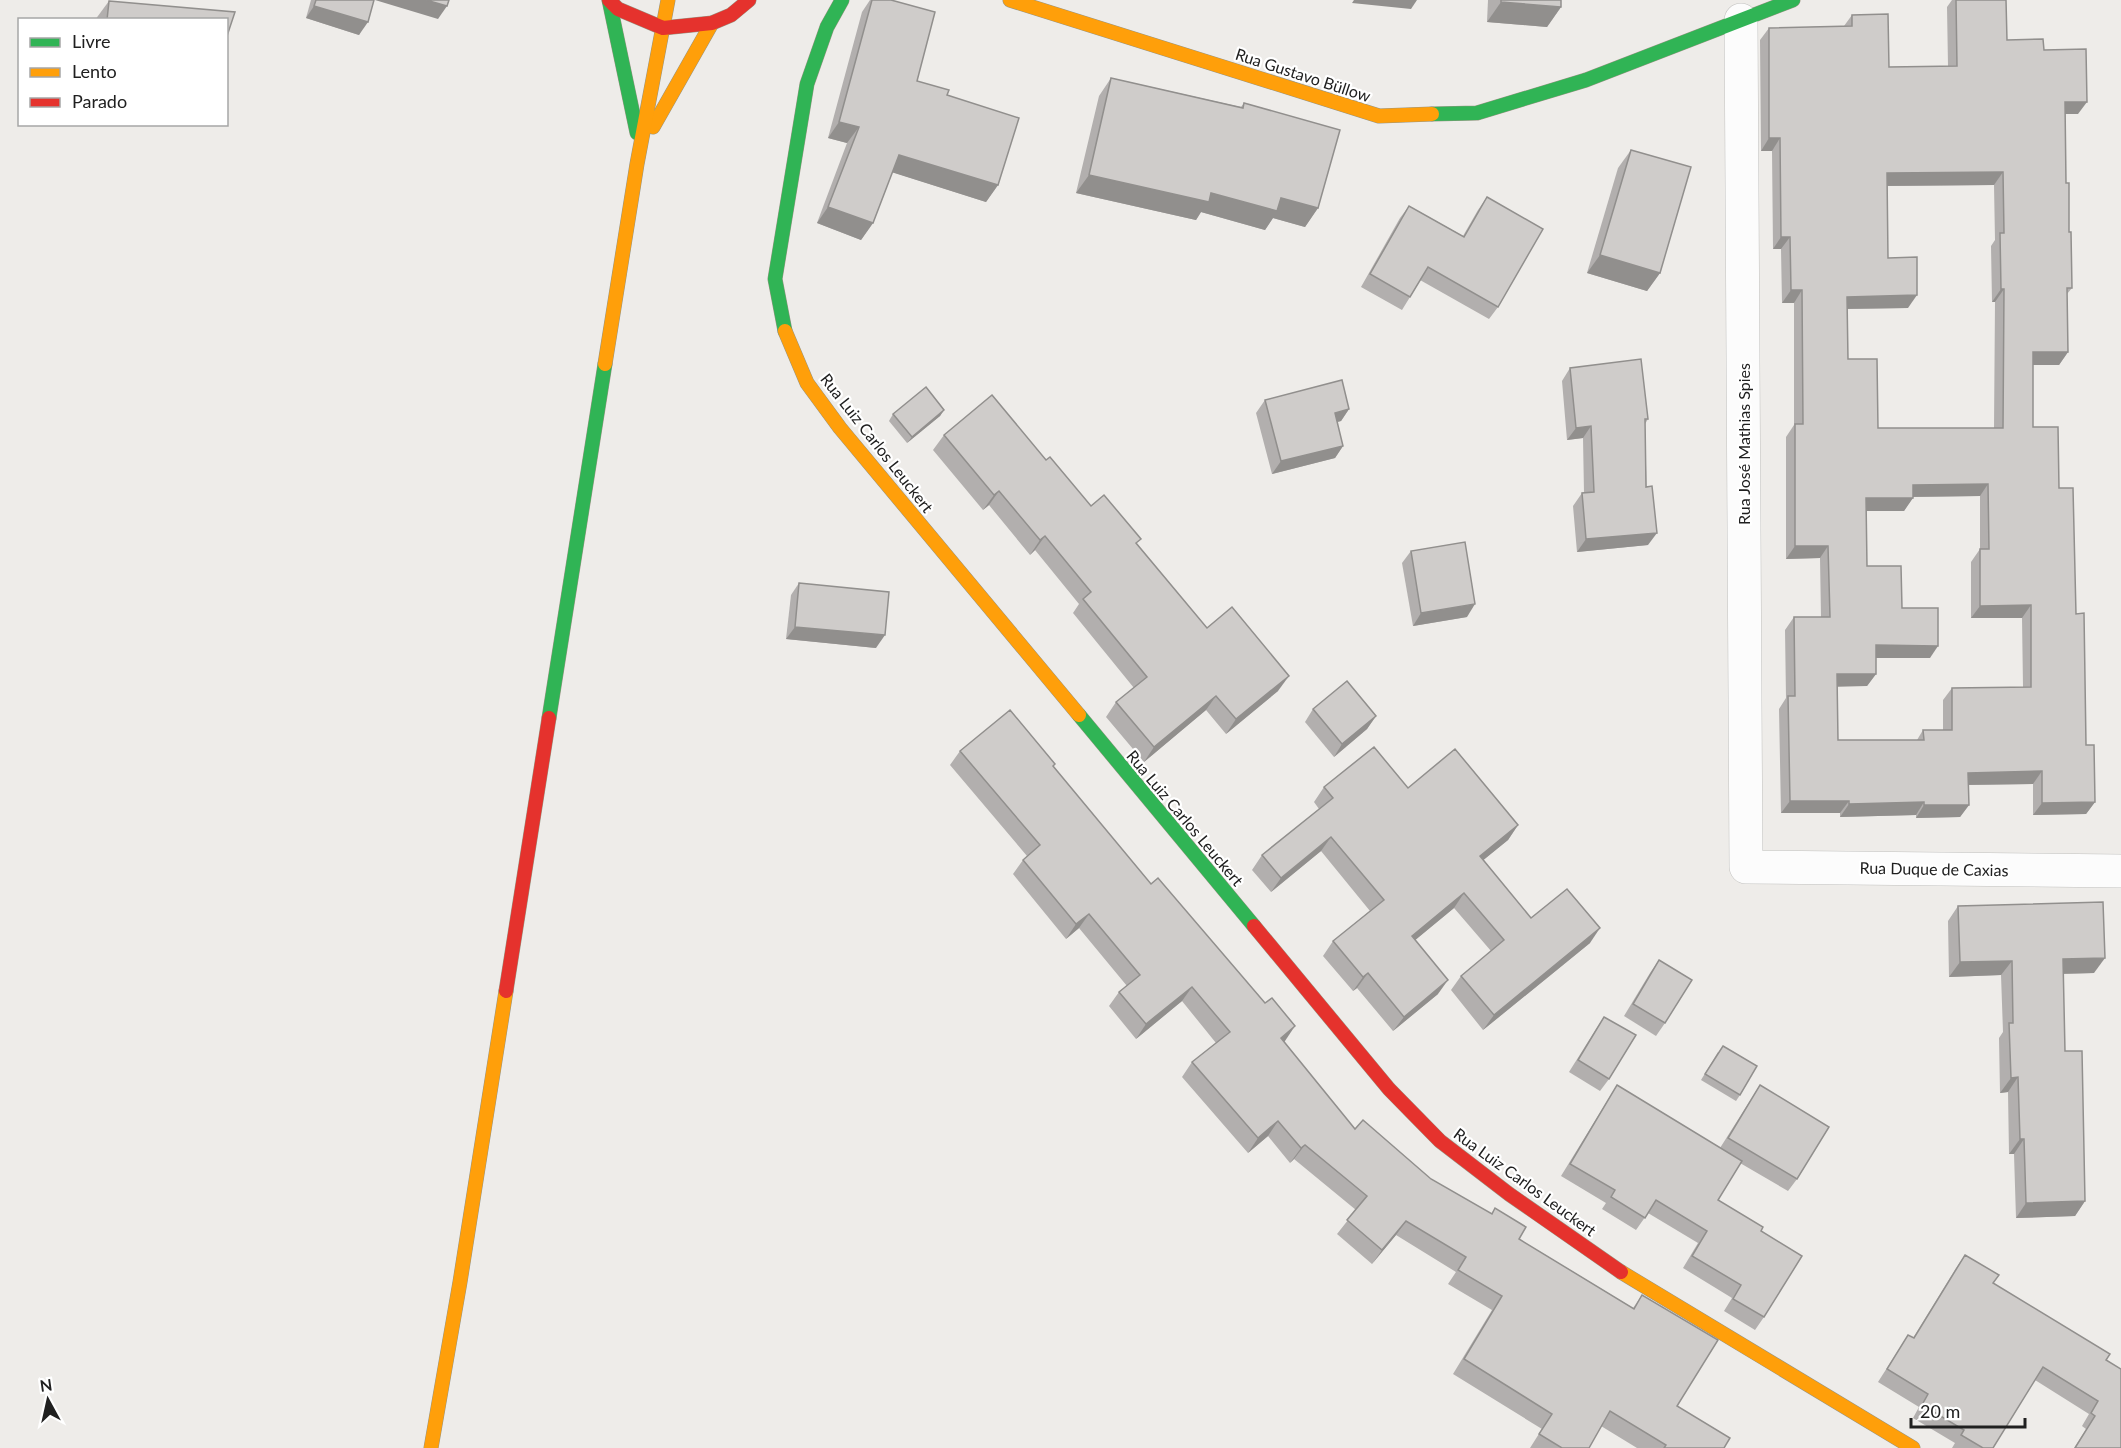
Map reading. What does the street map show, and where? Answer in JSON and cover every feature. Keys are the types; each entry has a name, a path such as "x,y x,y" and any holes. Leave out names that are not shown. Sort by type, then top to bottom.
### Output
{"main road":[{"path":"609,0 618,9 663,28 712,23 731,15 750,0"},
{"path":"609,0 640,149"},
{"path":"430,1448 462,1270 640,149 668,0"},
{"name":"Rua Luiz Carlos Leuckert","path":"842,0 827,27 807,84 775,279 786,337 807,383 840,428 1389,1089 1440,1141 1509,1194 1627,1276 1913,1448"},
{"name":"Rua Gustavo Büllow","path":"1015,1 1379,116 1477,113 1587,80 1793,0"},
{"path":"640,149 712,23"}],"street":[{"name":"Rua José Mathias Spies","path":"1742,20 1746,867"},
{"name":"Rua Duque de Caxias","path":"1746,867 2121,871"}],"building":[{"path":"316,0 374,0 368,22 314,6"},
{"path":"426,0 449,0 447,6"},
{"path":"872,0 891,0 935,12 917,81 949,90 947,95 1019,118 998,185 899,155 873,223 828,207 859,127 839,122"},
{"path":"1501,0 1561,0 1561,7 1501,2"},
{"path":"1956,0 2006,0 2007,40 2043,39 2044,50 2086,49 2087,102 2065,102 2066,183 2069,183 2072,288 2067,288 2068,352 2033,352 2033,427 2058,427 2059,488 2073,488 2076,614 2084,613 2086,745 2094,745 2095,802 2042,803 2042,771 1968,773 1969,805 1924,805 1924,802 1849,804 1849,801 1790,801 1788,696 1795,696 1794,617 1830,617 1828,546 1795,546 1795,424 1803,424 1802,290 1791,290 1790,237 1781,237 1780,138 1769,138 1769,28 1852,26 1852,15 1888,14 1889,67 1957,66","holes":["2003,172 2004,233 2000,233 2001,289 2004,289 2003,428 1878,428 1877,359 1848,359 1847,297 1917,295 1917,257 1888,258 1887,173","1988,484 1989,549 1980,549 1980,606 2031,605 2031,687 1952,688 1952,730 1923,730 1924,740 1838,740 1837,674 1876,674 1876,645 1938,646 1938,608 1902,608 1901,566 1867,566 1866,498 1913,498 1913,485"]},
{"path":"109,1 235,12 228,33 228,18 107,18"},
{"path":"1111,78 1243,108 1244,103 1340,130 1318,208 1281,198 1277,211 1211,193 1209,202 1089,175"},
{"path":"1631,150 1691,167 1660,273 1600,255"},
{"path":"1487,197 1543,229 1498,307 1428,267 1410,297 1370,274 1409,206 1464,237"},
{"path":"1641,359 1648,419 1645,419 1646,487 1652,486 1657,533 1586,539 1582,493 1594,492 1591,426 1576,428 1570,368"},
{"path":"1342,380 1349,409 1335,413 1343,446 1281,461 1265,400"},
{"path":"926,387 944,410 912,437 893,414"},
{"path":"992,395 1046,460 1050,457 1091,506 1104,495 1141,539 1136,543 1207,628 1232,607 1289,676 1236,719 1216,696 1154,747 1116,702 1147,677 1083,599 1091,592 1045,536 1040,540 999,491 994,495 944,435"},
{"path":"1465,542 1475,604 1421,613 1411,551"},
{"path":"799,583 889,592 885,635 795,627"},
{"path":"1347,681 1376,716 1342,744 1313,709"},
{"path":"1010,710 1055,764 1053,766 1151,884 1158,878 1265,1003 1272,998 1295,1026 1281,1038 1355,1129 1363,1120 1431,1179 1492,1214 1495,1208 1526,1227 1519,1239 1634,1309 1642,1295 1718,1340 1677,1406 1730,1438 1724,1448 1664,1448 1666,1445 1610,1411 1589,1448 1562,1448 1539,1434 1552,1414 1464,1359 1502,1296 1458,1270 1466,1257 1406,1221 1382,1250 1347,1220 1367,1196 1305,1145 1301,1148 1278,1121 1258,1138 1192,1062 1230,1032 1192,987 1146,1024 1119,992 1140,975 1089,914 1076,924 1023,860 1040,845 960,751"},
{"path":"1374,747 1408,788 1455,749 1518,825 1480,856 1531,918 1567,889 1600,928 1494,1015 1461,976 1504,940 1464,893 1412,936 1448,980 1404,1017 1368,973 1363,977 1333,941 1384,900 1331,837 1281,878 1262,855 1333,798 1324,787"},
{"path":"2103,902 2105,958 2063,959 2065,1051 2082,1051 2085,1201 2026,1203 2024,1139 2020,1139 2018,1077 2011,1078 2009,1023 2013,1023 2012,961 1960,962 1958,906"},
{"path":"1659,960 1692,980 1665,1023 1633,1004"},
{"path":"1604,1017 1636,1035 1609,1079 1578,1060"},
{"path":"1723,1046 1757,1066 1740,1095 1705,1074"},
{"path":"1617,1085 1742,1161 1718,1200 1763,1227 1761,1231 1802,1256 1764,1317 1733,1299 1741,1285 1692,1256 1707,1231 1656,1200 1645,1218 1611,1197 1615,1190 1570,1164"},
{"path":"1760,1085 1829,1127 1797,1179 1728,1138"},
{"path":"1965,1255 1999,1275 1993,1283 2110,1354 2106,1360 2121,1369 2121,1448 2075,1448 2095,1416 2091,1413 2098,1401 2043,1367 1993,1448 1983,1448 1961,1435 1964,1430 1922,1405 1928,1394 1887,1369 1908,1335 1914,1338"}],"traffic: fast":[{"path":"609,0 637,133"},
{"path":"785,331 775,279 807,84 827,27 842,0"},
{"path":"1432,114 1477,113 1586,80 1793,0"},
{"path":"549,718 605,364"},
{"path":"1079,715 1254,926"}],"traffic: slow":[{"path":"605,364 637,164 668,0"},
{"path":"1010,0 1379,116 1432,114"},
{"path":"653,127 712,23"},
{"path":"785,331 807,383 840,428 1079,715"},
{"path":"431,1448 506,991"},
{"path":"1621,1272 1913,1448"}],"traffic: jam":[{"path":"609,0 618,9 663,28 712,23 731,15 749,0"},
{"path":"506,991 549,718"},
{"path":"1254,926 1389,1089 1440,1141 1509,1194 1621,1272"}]}
